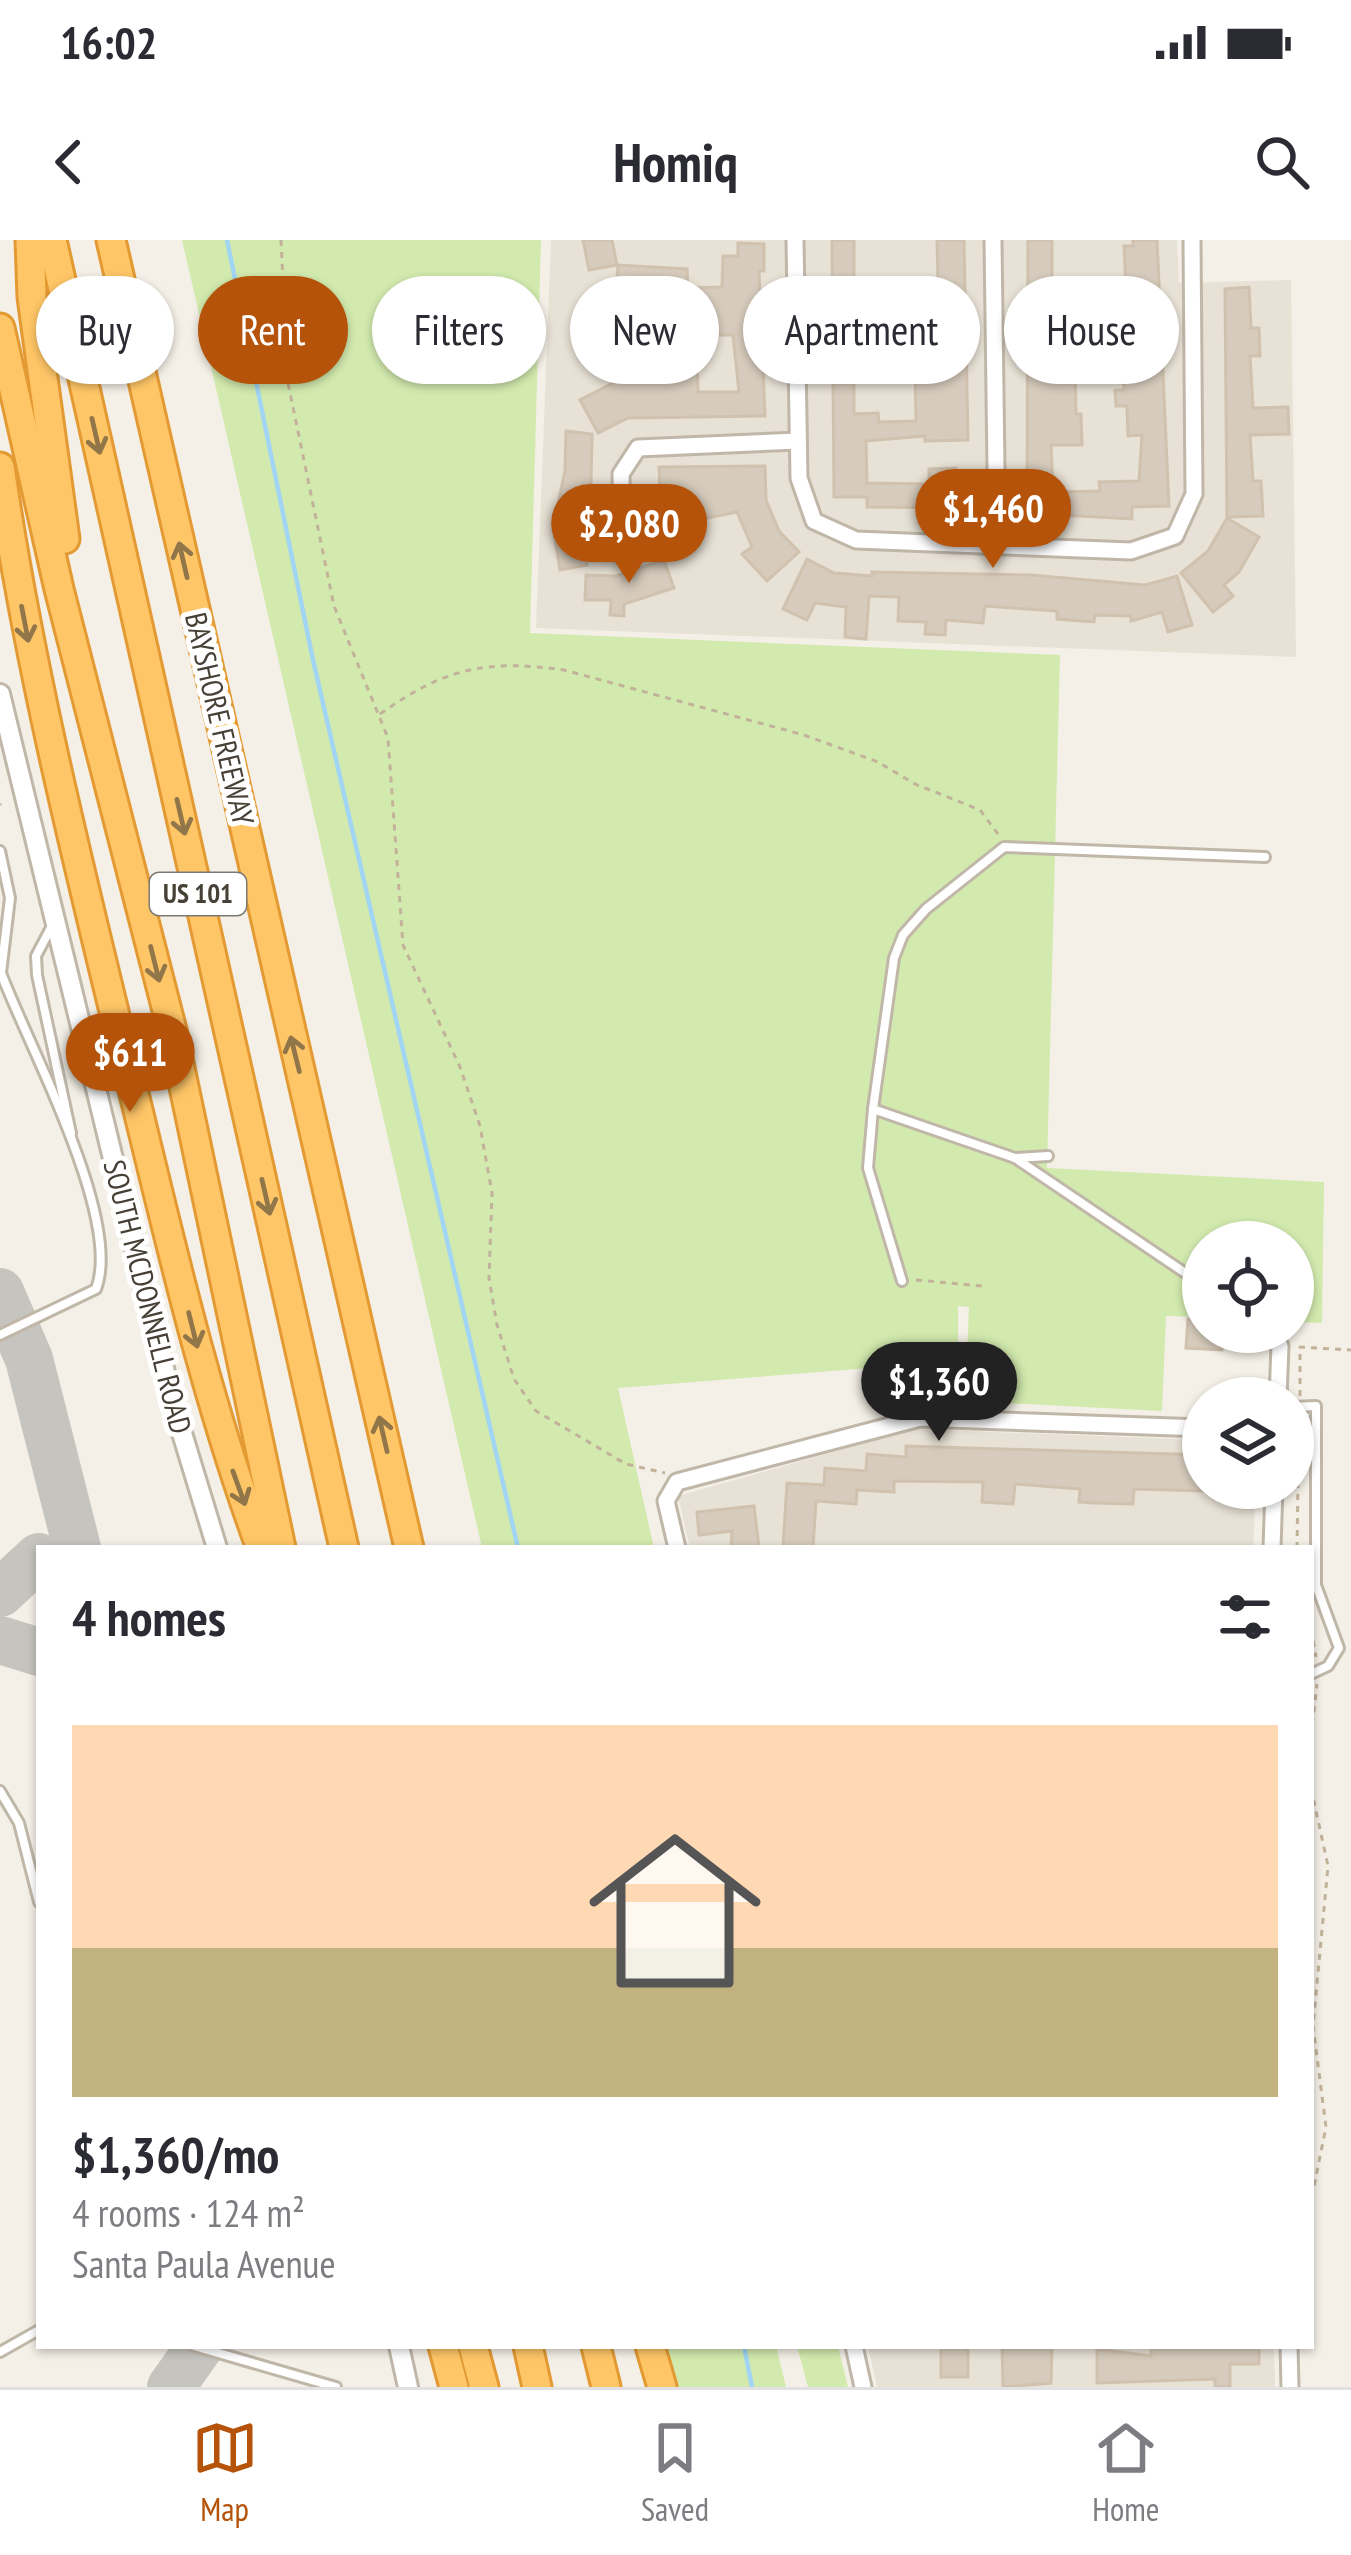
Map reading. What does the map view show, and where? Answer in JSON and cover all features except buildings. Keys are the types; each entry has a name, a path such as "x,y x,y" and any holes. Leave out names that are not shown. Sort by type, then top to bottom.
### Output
{"highway":[{"path":"30,240 32,297 74,588 79,656"},
{"name":"BAYSHORE FREEWAY","path":"52,240 343,1545"},
{"name":"BAYSHORE FREEWAY","path":"111,240 408,1545"},
{"path":"0,328 172,1030 280,1545"},
{"path":"0,466 32,658 116,1016 217,1429 260,1545"},
{"path":"444,2349 454,2387"},
{"path":"474,2349 483,2384"},
{"path":"597,2349 606,2387"},
{"path":"651,2349 662,2387"}],"street":[{"path":"795,240 800,493 814,521 856,540 1132,551 1175,536 1194,494 1192,240"},
{"path":"993,240 997,546"},
{"path":"622,532 621,474 638,448 798,441"},
{"name":"SOUTH MCDONNELL ROAD","path":"0,694 175,1413 216,1545"},
{"path":"676,1545 673,1486 920,1418 1182,1427"},
{"path":"1272,1545 1273,1509"},
{"path":"399,2349 408,2387"},
{"path":"855,2349 863,2387"},
{"path":"1289,2349 1290,2387"}],"lane":[{"path":"902,1281 868,1168 894,958 903,935 926,909 1004,847 1265,857"},
{"path":"0,851 10,898 0,972 76,1152"},
{"path":"0,1335 96,1288 104,1257 37,975 36,956 54,921"},
{"path":"873,1109 1015,1158 1182,1271"},
{"path":"1015,1158 1048,1156"},
{"path":"1314,1406 1316,1585 1339,1648 1314,1679"},
{"path":"0,1791 20,1823 36,1890"},
{"path":"0,2351 36,2332"},
{"path":"204,2349 336,2387"}],"path":[{"path":"281,240 288,383 334,606 388,738 403,945 460,1067 480,1126 492,1193 491,1296 514,1378 551,1423 626,1464 665,1473 673,1486"},
{"path":"380,714 452,670 528,665 564,670 804,735 878,762 915,784 980,810 995,826 1004,847"},
{"path":"902,1281 982,1286"},
{"path":"1314,1348 1351,1350"},
{"path":"1297,1509 1297,1545"},
{"path":"1314,1646 1317,1663"},
{"path":"1314,1807 1328,1866 1314,2005"},
{"path":"1314,2040 1326,2127 1314,2186"}],"shaded area":[{"path":"551,240 1177,240 1179,276 1004,276 1004,384 1179,384 1179,283 1291,280 1296,657 536,628"},
{"path":"915,1429 1182,1439 1182,1509 1255,1509 1253,1545 689,1545 678,1496"},
{"path":"869,2349 1274,2349 1275,2387 877,2387"}],"green space":[{"path":"182,240 541,240 540,276 372,276 372,384 537,384 530,633 1060,655 1047,1168 1324,1182 1322,1323 1314,1323 1314,1221 1182,1221 1182,1316 1166,1316 1162,1411 965,1401 969,1307 958,1306 958,1361 618,1388 653,1545 481,1545 215,384 348,384 348,276 198,276 198,310"},
{"path":"658,2349 777,2349 786,2387 665,2387"},
{"path":"798,2349 839,2349 848,2387 808,2387"}],"waterway":[{"path":"227,240 313,660 517,1545"},
{"path":"745,2349 752,2387"}],"taxiway":[{"path":"0,1292 29,1359 76,1545"},
{"path":"0,1593 36,1560"},
{"path":"0,1640 36,1651"},
{"path":"171,2387 198,2349"}]}
